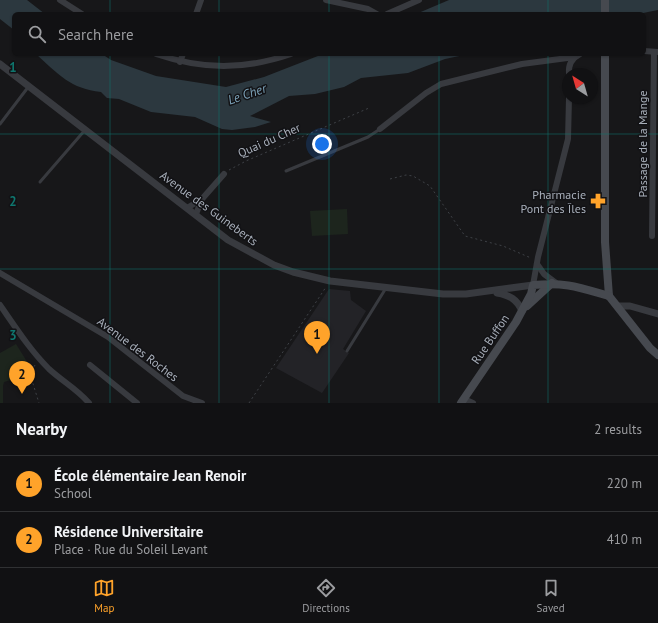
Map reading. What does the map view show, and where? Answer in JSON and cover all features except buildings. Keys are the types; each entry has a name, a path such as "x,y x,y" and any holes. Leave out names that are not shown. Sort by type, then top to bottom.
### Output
{"main road":[{"path":"605,0 605,12"},
{"path":"605,56 605,242 609,296"},
{"path":"522,311 554,283"},
{"path":"534,285 554,283 571,284 609,296 650,348 658,355"},
{"name":"Rue Buffon","path":"463,401 522,311 534,285"}],"street":[{"path":"60,0 79,12"},
{"path":"197,12 201,0"},
{"path":"326,0 368,9 373,12"},
{"path":"392,12 419,0"},
{"path":"646,51 656,52"},
{"name":"Passage de la Mange","path":"652,236 655,204 656,52"},
{"path":"162,56 180,62 227,67 272,60 285,56"},
{"path":"180,62 182,56"},
{"path":"380,129 426,92 442,84 522,64 572,56"},
{"path":"569,68 577,56"},
{"name":"Avenue des Guineberts","path":"0,64 228,240 255,256 293,272 330,281 443,294 491,292 534,285"},
{"path":"534,285 537,262 568,139 568,104"},
{"path":"187,208 202,199 224,174"},
{"path":"196,214 202,199"},
{"path":"537,262 544,274 554,283"},
{"name":"Avenue des Roches","path":"0,273 108,337 183,396 202,403"},
{"path":"491,292 513,298 519,303 522,311"},
{"path":"0,305 23,340 49,369 77,390 89,403"},
{"path":"617,306 630,306 658,314"},
{"path":"90,365 137,403"},
{"path":"180,403 183,396"},
{"path":"463,401 473,403"}],"lane":[{"path":"0,124 29,86"},
{"path":"286,171 368,137 380,129"},
{"path":"40,182 85,130"},
{"path":"347,351 387,288"}],"path":[{"name":"Quai du Cher","path":"224,174 246,161 369,108"},
{"path":"390,179 406,175 413,176 430,186 465,236 503,246 537,262"},
{"path":"249,403 326,287"},
{"path":"38,403 30,374 39,357"}],"shaded area":[{"path":"347,209 348,234 312,236 310,211"},
{"path":"329,289 350,291 351,300 366,311 343,349 349,353 322,393 276,368"},
{"path":"16,344 34,373 4,382 3,403 0,403 0,353"}],"water":[{"path":"0,0 27,0 42,12 12,12 12,28 0,19"},
{"path":"449,0 658,0 658,10 646,12 421,12"},
{"name":"Le Cher","path":"38,56 105,56 111,60 156,76 226,87 264,77 318,56 459,56 445,59 408,73 361,78 344,87 315,94 289,96 250,116 271,122 255,127 232,130 222,129 195,117 151,112 119,99 107,98 101,92 81,88 73,84 51,68"}],"place":[{"name":"Pharmacie Pont des Îles","path":"598,201"},
{"name":"École élémentaire Jean Renoir","path":"317,354"},
{"name":"Résidence Universitaire","path":"22,394"}]}
